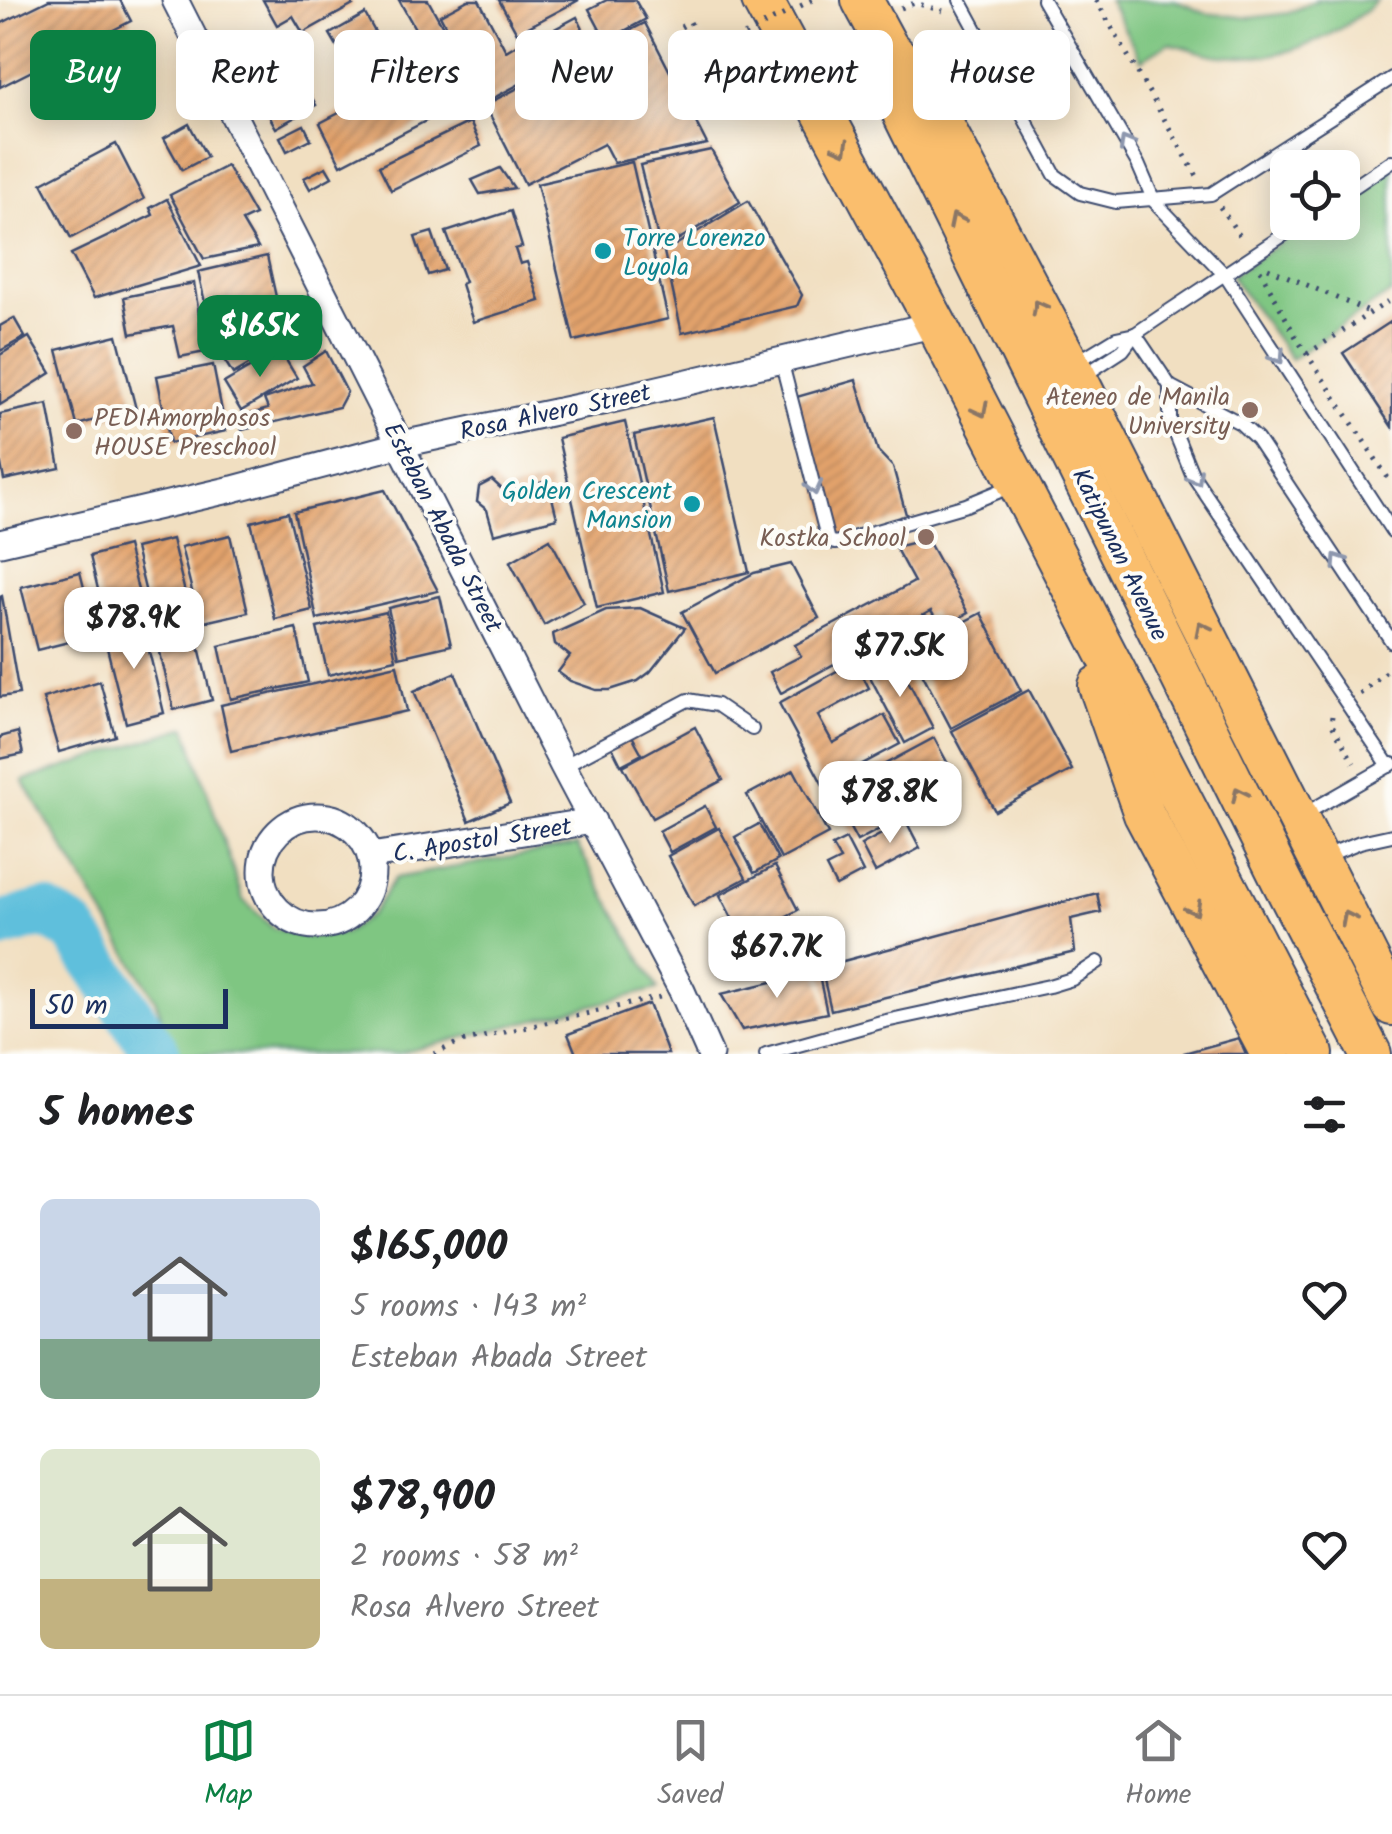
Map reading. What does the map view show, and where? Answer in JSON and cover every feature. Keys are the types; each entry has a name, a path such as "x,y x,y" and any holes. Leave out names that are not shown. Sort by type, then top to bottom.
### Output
{"main road":[{"path":"762,0 936,324 1313,1054"},
{"name":"Katipunan Avenue","path":"862,0 878,30"},
{"name":"Katipunan Avenue","path":"893,53 912,72 931,102 1074,372 1392,1006"},
{"name":"Katipunan Avenue","path":"893,80 904,116 1282,882 1371,1054"},
{"path":"1042,527 1144,814 1271,1054"}],"street":[{"name":"Esteban Abada Street","path":"175,0 563,766 682,992 710,1054"},
{"name":"Rosa Alvero Street","path":"0,543 233,489 402,444 936,324"},
{"path":"301,818 336,819 352,827 371,856 373,875 368,893 358,909 343,920 324,926 305,925 288,918 264,890 264,853 285,825 301,818"},
{"name":"C. Apostol Street","path":"371,856 593,822"}],"lane":[{"path":"960,0 1056,175 1080,194 1116,202 1211,194 1392,78"},
{"path":"1043,0 1138,164 1154,201 1225,275 1392,531"},
{"path":"1360,183 1392,161"},
{"path":"1074,372 1122,350 1135,334 1277,240"},
{"path":"1135,334 1170,386 1240,423 1257,439 1392,642"},
{"path":"781,360 828,541 966,505 1018,483"},
{"path":"1170,386 1170,420 1192,474 1390,765 1298,818"},
{"path":"563,766 688,700 717,706 752,729"},
{"path":"1319,858 1392,834"},
{"path":"766,1054 881,1022 1048,986 1072,979 1098,962"}],"path":[{"path":"754,30 812,0"},
{"path":"1096,0 1211,194 1254,256"},
{"path":"681,27 690,22 694,30"},
{"path":"1371,312 1258,264 1307,354 1392,484"},
{"path":"1307,354 1392,299"},
{"path":"1364,781 1330,720 1392,666"},
{"path":"434,1054 457,1043 682,992"}],"green space":[{"path":"1109,0 1174,0 1205,13 1250,18 1288,13 1317,0 1378,0 1325,37 1287,51 1222,56 1169,43 1141,60"},
{"path":"1392,167 1392,292 1291,359 1231,276 1285,240 1360,240 1360,189"},
{"path":"186,727 243,900 273,928 307,937 345,933 371,915 395,878 577,845 658,989 397,1054 174,1054 155,999 23,781"}],"building":[{"path":"49,0 120,0 131,21 113,30 30,30 30,72 0,87 0,24"},
{"path":"263,0 350,0 353,5 308,30 301,30 293,16 277,25"},
{"path":"399,0 428,0 445,30 416,30"},
{"path":"468,0 479,0 495,30 448,30 440,15"},
{"path":"499,0 579,0 523,30 515,30"},
{"path":"607,0 635,0 646,19 626,30 600,30 589,9"},
{"path":"365,14 374,30 337,30"},
{"path":"577,17 584,30 553,30"},
{"path":"645,23 668,68 668,120 695,120 707,144 614,163 604,144 525,184 493,120 495,100 515,90 515,120 648,120 648,30 631,30"},
{"path":"495,30 506,51 515,46 515,86 495,97"},
{"path":"334,116 334,120 428,120 341,165 320,123"},
{"path":"271,120 290,120 276,128"},
{"path":"470,122 481,146 391,190 379,166"},
{"path":"189,124 207,157 182,170 164,138"},
{"path":"304,125 311,139 287,151 280,137"},
{"path":"116,144 144,199 71,238 42,183"},
{"path":"711,150 740,202 661,250 640,165"},
{"name":"Torre Lorenzo Loyola","path":"632,162 668,319 574,341 537,184"},
{"path":"227,166 255,215 242,221 258,248 204,259 170,195"},
{"path":"326,167 332,177 310,189 304,178"},
{"path":"500,168 514,188 480,194 472,180"},
{"path":"167,199 201,266 94,298 71,254 153,215 150,208"},
{"path":"748,201 802,295 797,306 682,333 664,252"},
{"path":"511,211 522,247 515,249 520,264 527,262 540,301 473,322 461,284 465,282 446,232"},
{"path":"432,232 445,270 428,275 415,237"},
{"path":"267,256 281,320 287,317 298,336 233,374 223,358 218,359 198,272"},
{"path":"194,283 205,352 180,357 173,326 131,334 124,297"},
{"path":"14,318 25,337 0,351 0,326"},
{"path":"1392,321 1392,427 1343,353"},
{"path":"117,335 136,409 77,425 57,350"},
{"path":"29,337 51,373 0,405 0,355"},
{"path":"280,350 297,378 241,411 224,383"},
{"path":"326,351 347,392 339,407 242,430 237,418 268,409 264,399 312,383 303,366"},
{"path":"213,365 226,431 170,443 157,376"},
{"path":"856,380 878,451 893,467 907,518 833,538 793,398"},
{"path":"48,404 60,468 4,480 0,414"},
{"name":"Golden Crescent Mansion","path":"714,417 749,572 669,591 634,435"},
{"path":"625,422 664,592 597,608 558,438"},
{"path":"492,480 505,492 548,481 557,518 494,534 487,510 477,502 479,487"},
{"path":"385,490 438,591 317,619 294,512"},
{"path":"288,512 312,610 275,619 251,522"},
{"path":"230,535 248,612 200,623 181,547"},
{"path":"172,539 188,605 151,614 135,548"},
{"path":"550,539 584,603 544,625 510,562"},
{"path":"927,539 968,613 941,628 931,611 781,693 770,672 801,656 795,645 914,582 895,547"},
{"path":"127,546 145,618 107,627 90,556"},
{"path":"791,564 819,618 715,673 682,612 754,573"},
{"path":"80,572 96,635 37,650 21,587"},
{"path":"440,596 451,645 399,657 388,608"},
{"path":"0,597 19,694 0,697"},
{"path":"640,608 685,628 650,672 638,681 596,690 558,672 570,656 555,644 553,634 606,610"},
{"path":"190,610 212,700 174,710 152,620"},
{"path":"386,612 396,659 328,675 317,628"},
{"path":"981,613 1021,691 951,728 910,650"},
{"path":"142,622 164,713 126,723 103,632"},
{"path":"296,628 308,682 231,699 219,646"},
{"path":"896,658 933,728 905,743 868,673"},
{"path":"855,661 869,688 818,716 833,743 884,715 900,744 823,785 779,703"},
{"path":"397,665 407,711 231,751 221,705"},
{"path":"455,673 510,803 469,821 414,691"},
{"path":"100,681 115,736 59,752 43,698"},
{"path":"1029,690 1072,770 995,811 952,731"},
{"path":"695,727 723,780 652,818 623,766"},
{"path":"18,732 23,754 0,759 0,737"},
{"path":"631,734 642,754 621,765 611,745"},
{"path":"934,738 960,786 857,841 831,793"},
{"path":"794,770 828,834 781,859 747,795"},
{"path":"705,806 716,827 670,852 659,831"},
{"path":"906,821 920,848 875,872 861,845"},
{"path":"759,824 778,860 754,873 735,837"},
{"path":"719,828 746,878 694,906 668,856"},
{"path":"846,839 863,872 836,886 826,867 840,860 832,846"},
{"path":"775,866 798,910 743,939 720,895"},
{"path":"1097,893 1101,912 1071,919 1075,952 831,1010 821,967"},
{"path":"818,971 827,1013 742,1030 721,994"},
{"path":"649,1004 668,1054 576,1054 568,1034"},
{"path":"1239,1038 1246,1054 1184,1054 1184,1053"}],"waterway":[{"path":"0,925 44,913 74,930 157,1054"}],"place":[{"name":"Torre Lorenzo Loyola","path":"603,251"},
{"name":"Ateneo de Manila University","path":"1250,410"},
{"name":"PEDIAmorphosos HOUSE Preschool","path":"74,431"},
{"name":"Golden Crescent Mansion","path":"692,504"},
{"name":"Kostka School","path":"926,537"}]}
